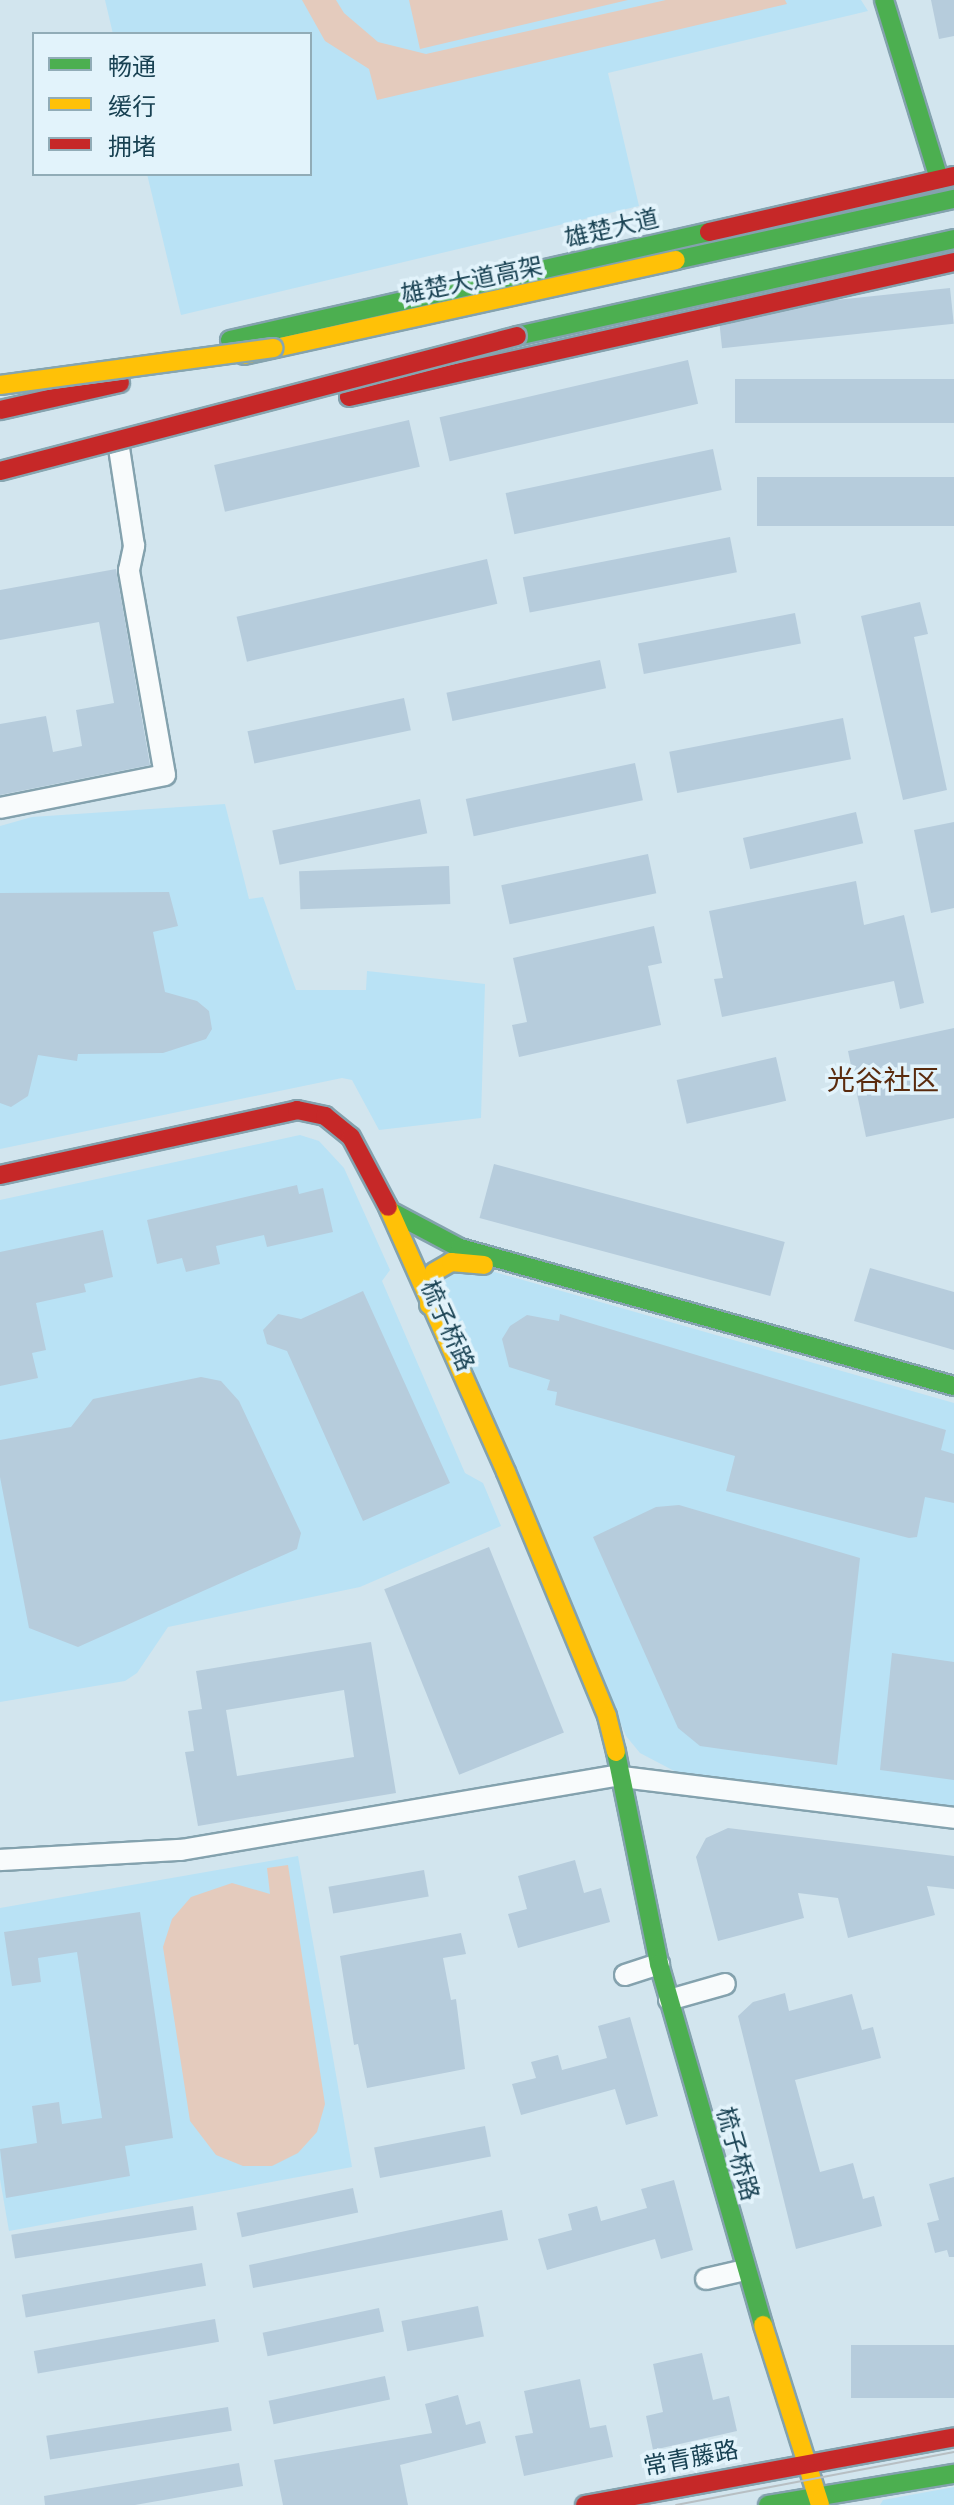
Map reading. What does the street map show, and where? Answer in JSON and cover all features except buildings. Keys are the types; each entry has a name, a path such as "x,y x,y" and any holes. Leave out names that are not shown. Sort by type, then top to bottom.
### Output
{"main road":[{"path":"884,0 947,178"},
{"name":"雄楚大道","path":"0,392 947,178"},
{"name":"雄楚大道高架","path":"0,410 954,199"},
{"path":"15,446 954,239"},
{"path":"0,473 954,262"},
{"path":"0,473 517,336"},
{"path":"0,385 274,348"},
{"name":"梳子桥路","path":"0,1175 311,1110 351,1137 390,1211 564,1607 607,1716 620,1783 641,1856 659,1964 745,2270 806,2460"},
{"name":"梳子桥路","path":"0,1188 297,1123 323,1131 344,1148 464,1424 553,1610 620,1783"},
{"path":"390,1211 460,1248 954,1386"},
{"path":"429,1305 434,1272 451,1262 468,1261 954,1398"},
{"name":"常青藤路","path":"585,2505 806,2460 954,2437"},
{"path":"806,2460 818,2501"},
{"path":"768,2505 818,2501 954,2474"}],"street":[{"path":"0,808 165,775 129,570 134,546 119,448"},
{"path":"0,1860 181,1850 620,1783 954,1818"},
{"path":"0,1873 184,1860 620,1783 954,1830"},
{"path":"625,1975 659,1964"},
{"path":"669,2000 725,1984"},
{"path":"706,2279 745,2270"}],"shaded area":[{"path":"105,0 861,0 868,11 608,73 639,206 181,315 147,176 312,176 312,32 113,32"},
{"path":"302,0 336,0 344,13 378,42 426,54 666,0 785,0 787,4 377,100 369,69 325,41"},
{"path":"409,0 628,0 420,49"},
{"path":"225,804 249,899 263,897 296,990 366,990 367,971 485,984 481,1118 379,1130 352,1080 342,1078 0,1149 0,826 32,817"},
{"path":"300,1135 319,1141 344,1168 390,1270 382,1281 465,1473 483,1483 501,1526 360,1587 168,1627 137,1673 125,1681 0,1702 0,1200"},
{"path":"470,1265 954,1403 954,1812 680,1774 640,1753 626,1736 443,1306 440,1281"},
{"path":"298,1856 352,2167 9,2231 0,2179 0,1908"},
{"path":"288,1865 325,2104 317,2132 298,2153 272,2166 243,2166 216,2155 190,2121 163,1947 172,1919 191,1897 232,1883 270,1894 267,1868"},
{"path":"954,2487 954,2505 880,2505 883,2500"}],"tram line":[{"path":"676,2505 954,2452"}],"traffic: fast":[{"path":"884,0 939,179"},
{"path":"676,260 954,199"},
{"path":"230,340 709,232"},
{"path":"517,336 954,239"},
{"path":"390,1211 460,1248 954,1386"},
{"path":"616,1752 659,1964 763,2325"},
{"path":"768,2505 954,2474"}],"traffic: slow":[{"path":"244,355 676,260"},
{"path":"0,385 274,348"},
{"path":"388,1207 506,1472 607,1716 616,1752"},
{"path":"429,1305 434,1272 451,1262 484,1265"},
{"path":"763,2325 820,2505"}],"traffic: jam":[{"path":"709,232 954,176"},
{"path":"349,397 954,262"},
{"path":"0,471 517,336"},
{"path":"0,410 120,383"},
{"path":"0,1175 297,1110 325,1116 351,1137 388,1207"},
{"path":"585,2505 954,2437"}],"district":[{"name":"光谷社区","path":"883,1081"}]}
